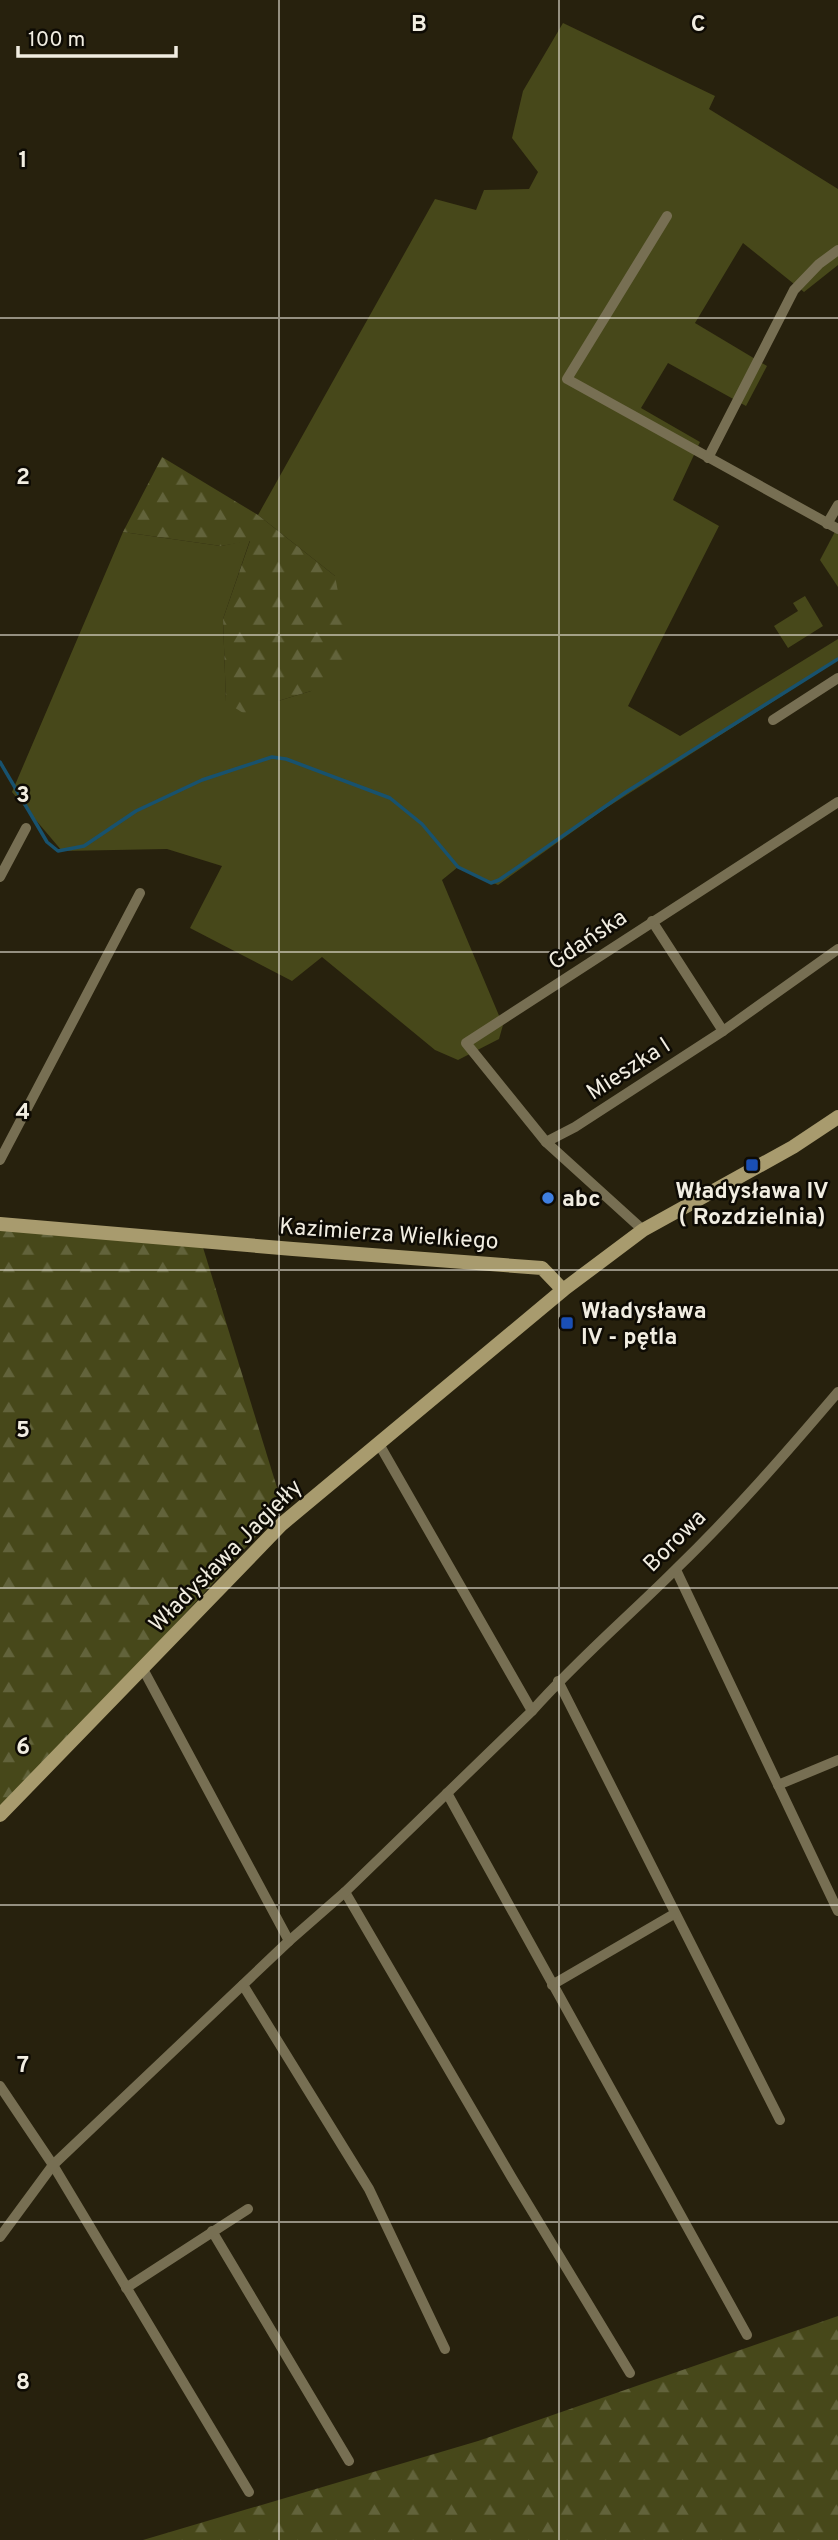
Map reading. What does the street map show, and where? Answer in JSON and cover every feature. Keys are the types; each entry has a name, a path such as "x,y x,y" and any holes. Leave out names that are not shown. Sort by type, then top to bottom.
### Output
{"street":[{"path":"667,216 567,379 838,529"},
{"path":"708,458 794,290 819,264 838,250"},
{"path":"827,524 838,505"},
{"path":"773,720 838,678"},
{"name":"Gdańska","path":"546,1142 467,1043 838,802"},
{"path":"0,877 26,828"},
{"path":"0,1160 140,893"},
{"path":"652,921 723,1031"},
{"name":"Mieszka I","path":"546,1142 575,1127 723,1031 838,949"},
{"name":"Władysława Jagiełły","path":"0,1815 282,1524 563,1290 643,1230 793,1147 838,1116"},
{"path":"546,1142 643,1230"},
{"name":"Kazimierza Wielkiego","path":"0,1224 542,1268 563,1290"},
{"name":"Borowa","path":"0,2237 53,2165 289,1941 345,1892 532,1711 558,1681 676,1570 756,1488 838,1392"},
{"path":"379,1444 532,1711"},
{"path":"676,1570 838,1911"},
{"path":"143,1669 289,1941"},
{"path":"558,1681 780,2120"},
{"path":"778,1785 838,1760"},
{"path":"447,1793 747,2335"},
{"path":"345,1892 630,2374"},
{"path":"552,1985 674,1914"},
{"path":"243,1985 369,2189 445,2349"},
{"path":"0,2086 53,2165 249,2492"},
{"path":"126,2288 248,2209"},
{"path":"212,2231 349,2461"}],"green space":[{"path":"563,23 715,96 709,109 838,189 838,265 804,292 743,243 695,323 767,366 746,406 668,363 641,408 700,442 673,500 719,526 628,706 680,736 838,639 838,660 603,810 498,885 458,867 442,880 503,1025 499,1039 458,1060 435,1050 322,957 292,981 190,928 222,866 167,849 62,851 12,792 123,532 221,546 250,540 223,619 226,701 278,701 311,691 335,576 258,515 435,199 476,210 484,190 529,189 538,172 512,138 523,91"},
{"path":"162,457 258,515 335,576 351,661 311,691 278,701 254,720 226,702 223,619 250,541 221,546 123,532"},
{"path":"838,526 838,587 820,560"},
{"path":"805,596 823,626 788,648 774,626 798,611 793,603"},
{"path":"0,1224 201,1241 283,1507 0,1815"},
{"path":"838,2316 838,2540 143,2540 478,2441"}],"waterway":[{"path":"0,762 47,842 58,851 84,846 136,811 202,780 272,757 286,759 390,798 422,824 458,867 491,883 626,792 838,659"}],"place":[{"name":"Władysława IV ( Rozdzielnia)","path":"752,1165"},
{"name":"abc","path":"548,1198"},
{"name":"Władysława IV - pętla","path":"567,1323"}]}
